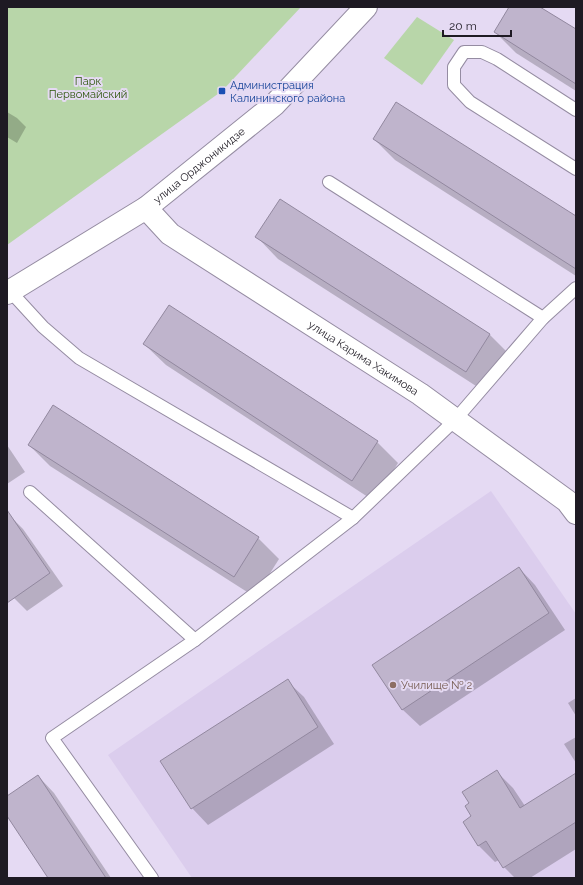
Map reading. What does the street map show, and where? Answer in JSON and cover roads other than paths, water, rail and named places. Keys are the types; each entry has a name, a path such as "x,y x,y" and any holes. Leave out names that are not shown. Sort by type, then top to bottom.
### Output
{"street":[{"name":"улица Орджоникидзе","path":"8,292 146,208 274,105 366,7"},
{"name":"улица Карима Хакимова","path":"146,208 170,234 420,394 567,501 576,514"}],"lane":[{"path":"576,110 497,59 482,52 464,52 454,67 454,85 470,102 576,169"},
{"path":"329,182 543,318"},
{"path":"152,878 52,738 195,640 353,518 455,420 543,318 576,288"},
{"path":"8,292 43,327 79,358 353,518"},
{"path":"30,492 195,640"}],"place":[{"name":"Администрация Калининского района","path":"222,91"},
{"name":"Училище № 2","path":"393,685"}],"park label":[{"name":"Парк Первомайский","path":"88,87"}]}
